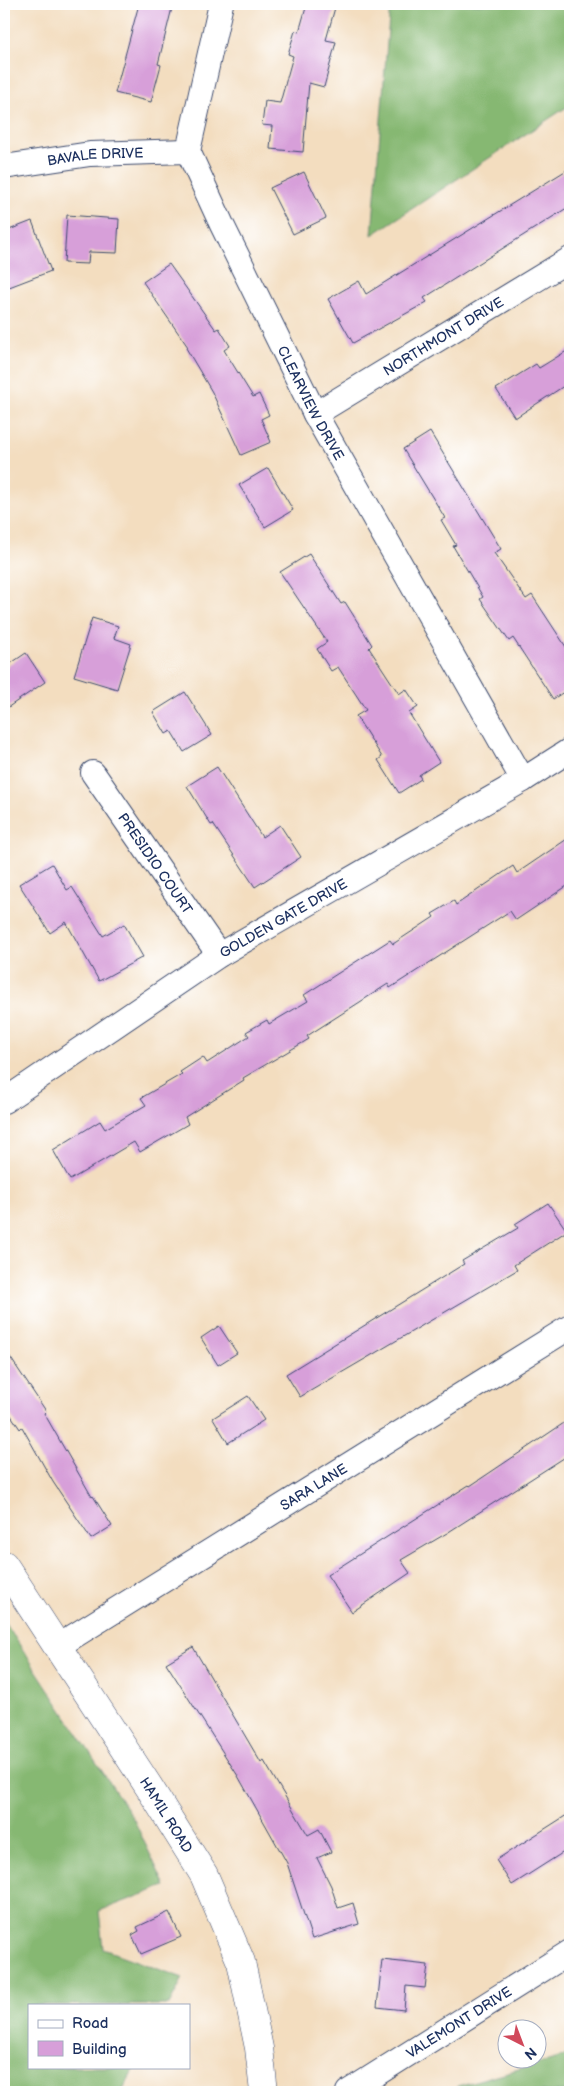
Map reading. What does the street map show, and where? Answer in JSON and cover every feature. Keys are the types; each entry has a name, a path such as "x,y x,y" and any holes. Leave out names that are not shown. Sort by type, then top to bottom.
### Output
{"street":[{"path":"188,151 221,4"},
{"name":"BAVALE DRIVE","path":"4,167 90,154 188,151"},
{"name":"CLEARVIEW DRIVE","path":"188,151 222,225 315,414 523,780"},
{"name":"NORTHMONT DRIVE","path":"315,414 570,259"},
{"name":"GOLDEN GATE DRIVE","path":"4,1101 219,955 523,780 570,750"},
{"name":"PRESIDIO COURT","path":"93,773 219,955"},
{"name":"SARA LANE","path":"58,1646 570,1327"},
{"name":"HAMIL ROAD","path":"4,1565 204,1875 242,1962 259,2048 264,2092"},
{"name":"VALEMONT DRIVE","path":"348,2092 570,1952"}],"green space":[{"path":"390,4 570,4 570,105 372,235"},
{"path":"4,1621 134,1820 165,1886 99,1911 103,1949 183,1978 170,2004 28,2004 28,2068 134,2068 122,2092 4,2092"},
{"path":"570,2055 570,2092 459,2092 457,2086 523,2068 546,2068 546,2062"}],"building":[{"path":"139,4 173,4 158,64 161,65 151,102 115,93"},
{"path":"307,4 336,4 326,40 336,42 324,87 309,83 303,152 270,149 272,126 262,125 265,101 280,103 293,56 288,54 295,31 299,32"},
{"path":"570,168 570,206 424,298 427,302 353,343 328,299 359,281 366,294"},
{"path":"304,172 326,218 293,234 270,188"},
{"path":"67,215 119,219 117,253 89,252 88,264 64,263"},
{"path":"32,221 51,271 4,289 4,232"},
{"path":"169,264 216,330 219,328 230,346 224,350 253,397 259,394 269,415 261,419 271,442 241,455 212,392 186,348 188,347 143,282"},
{"path":"570,349 570,382 515,418 496,389 536,364 539,368"},
{"path":"430,432 501,549 494,553 526,599 532,595 570,653 570,688 553,699 513,638 509,641 480,599 483,597 453,546 456,545 441,520 445,518 403,449"},
{"path":"268,468 293,510 265,527 239,485"},
{"path":"309,554 341,604 345,602 372,645 369,648 399,694 406,689 418,707 409,713 439,762 419,775 421,779 399,793 378,760 382,757 356,716 366,710 338,667 331,671 317,649 327,642 280,572"},
{"path":"92,618 118,626 114,638 131,644 117,689 74,676"},
{"path":"26,653 45,682 4,710 4,668"},
{"path":"185,692 212,735 184,752 171,731 166,734 153,712"},
{"path":"217,767 262,837 280,825 301,857 255,887 213,824 211,825 187,786"},
{"path":"570,837 570,884 516,920 510,911 390,988 388,984 307,1036 309,1039 243,1078 244,1080 185,1117 188,1124 140,1152 134,1142 70,1180 53,1150 100,1121 105,1129 146,1105 141,1098 182,1074 180,1072 203,1057 207,1063 249,1036 246,1032 267,1020 269,1024 308,1001 304,995 390,940 393,944 434,917 432,914 454,901 456,905 513,866 517,873"},
{"path":"52,864 67,890 72,887 103,936 124,924 143,957 99,981 66,922 50,933 19,884"},
{"path":"548,1203 567,1231 514,1265 517,1270 300,1397 286,1374 464,1264 462,1261 518,1228 515,1224"},
{"path":"219,1326 237,1353 218,1365 201,1338"},
{"path":"4,1348 46,1411 44,1413 92,1497 112,1526 91,1539 53,1482 22,1427 20,1429 4,1405"},
{"path":"248,1396 264,1420 228,1443 213,1418"},
{"path":"570,1419 570,1454 447,1533 401,1560 410,1573 352,1612 327,1575 470,1486"},
{"path":"193,1647 261,1763 264,1761 308,1835 319,1829 331,1852 317,1858 331,1886 338,1908 353,1903 359,1924 312,1939 287,1863 238,1776 166,1663"},
{"path":"570,1813 570,1848 512,1885 496,1860"},
{"path":"169,1912 181,1937 141,1954 132,1935 139,1931 137,1927"},
{"path":"382,1960 428,1965 425,1988 406,1986 404,2010 377,2007"}]}
